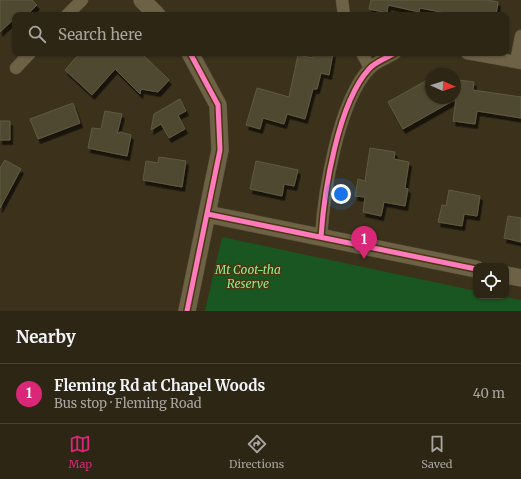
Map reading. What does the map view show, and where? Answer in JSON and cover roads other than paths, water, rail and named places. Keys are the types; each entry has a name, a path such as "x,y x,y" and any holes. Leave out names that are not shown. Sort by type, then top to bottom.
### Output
{"street":[{"path":"70,12 82,0"},
{"path":"142,0 154,12"},
{"path":"342,0 344,12"},
{"path":"484,56 518,62 521,36"},
{"path":"16,68 27,56"},
{"path":"187,311 220,150 218,105 192,56"},
{"path":"364,56 370,68"},
{"path":"321,237 323,204 342,120 354,91 370,68 390,56"},
{"path":"207,214 473,268"},
{"path":"509,276 521,278"}],"place":[{"name":"Fleming Rd at Chapel Woods","path":"364,259"}],"park label":[{"name":"Mt Coot-tha Reserve","path":"248,277"}]}
